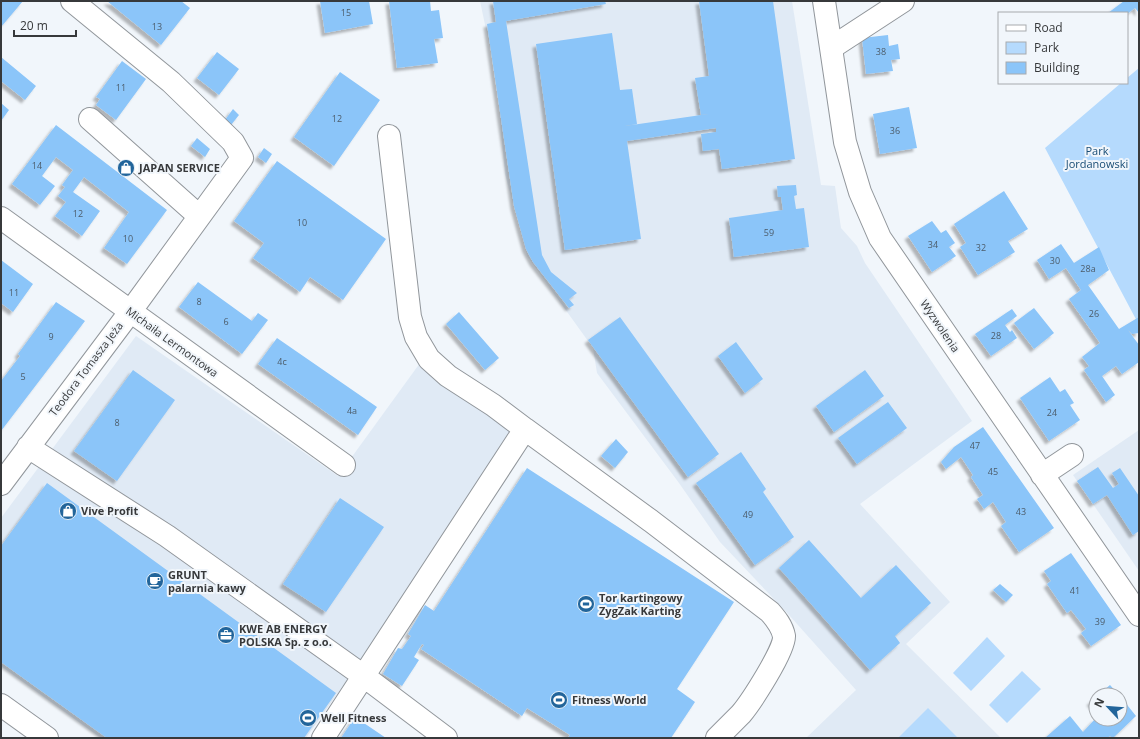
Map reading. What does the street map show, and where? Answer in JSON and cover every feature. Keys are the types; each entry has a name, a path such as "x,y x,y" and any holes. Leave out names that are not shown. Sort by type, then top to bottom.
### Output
{"street":[{"name":"Teodora Tomasza Jeża","path":"1,484 130,312 242,158 233,142 171,82 72,1"},
{"name":"Wyzwolenia","path":"824,1 844,142 860,192 880,238 1139,615"},
{"path":"831,48 903,1"},
{"path":"90,119 200,216"},
{"path":"389,136 410,317 416,337 429,359 448,376 493,405 651,521 770,612 780,625 784,637 782,648 776,660 741,713 717,738"},
{"name":"Michaiła Lermontowa","path":"1,218 344,465"},
{"path":"323,738 365,677 525,429"},
{"path":"28,447 167,536 365,677 446,738"},
{"path":"1042,475 1072,455"},
{"path":"1,705 47,738"}],"shaded area":[{"path":"480,1 792,1 821,185 835,186 841,228 857,246 865,263 972,421 860,504 950,602 906,644 1001,738 806,738 856,690 789,615 720,542 679,483 597,373 593,348 527,256 505,174 496,77"},
{"path":"136,336 338,476 420,363 514,429 340,690 306,738 101,738 1,666 1,518"},
{"path":"1139,430 1139,571 1073,475"}],"green space":[{"name":"Park Jordanowski","path":"1139,68 1139,325 1045,148 1120,84 1128,84 1128,77"},
{"path":"987,637 1005,656 971,691 953,673"},
{"path":"1022,671 1041,689 1007,723 989,705"},
{"path":"928,708 958,738 898,738"}],"building":[{"path":"1,1 23,1 1,27"},
{"path":"107,1 181,1 190,8 161,45"},
{"path":"320,1 369,1 373,24 325,33"},
{"path":"389,1 430,1 431,11 439,10 443,38 434,39 438,63 397,68"},
{"path":"493,1 605,1 606,4 506,21 542,255 551,272 577,293 569,299 574,305 569,308 533,262 526,249 514,206 487,24 496,22"},
{"path":"699,1 773,1 795,159 722,169 719,149 703,151 701,134 716,132 716,128 627,141 641,239 565,250 536,44 612,33 620,90 632,89 637,124 625,126 715,113 701,115 695,78 709,76"},
{"path":"1124,1 1139,1 1139,13 1135,8 1128,13 1128,12 1109,12"},
{"path":"888,35 889,46 898,44 900,59 891,60 893,71 866,74 862,38"},
{"path":"217,52 239,69 219,95 197,78"},
{"path":"1,57 36,86 25,100 1,81"},
{"path":"122,61 146,79 116,120 96,105 100,99 96,97"},
{"path":"340,72 380,100 334,166 294,137"},
{"path":"1,103 9,110 1,121"},
{"path":"909,107 917,148 880,154 873,114"},
{"path":"233,109 239,115 231,125 225,120"},
{"path":"56,125 167,210 127,264 104,248 129,212 84,177 73,192 100,211 82,236 55,216 66,202 58,196 65,187 62,185 73,170 56,157 42,176 55,186 40,205 12,184"},
{"path":"197,138 210,149 205,157 191,146"},
{"path":"264,148 272,154 266,163 258,157"},
{"path":"277,161 386,239 343,300 310,277 300,292 253,258 264,243 234,221"},
{"path":"796,185 797,195 794,196 796,209 804,208 809,247 734,257 729,218 783,210 781,197 778,197 777,186"},
{"path":"1004,191 1028,229 1008,241 1015,252 978,275 960,247 966,243 954,224"},
{"path":"932,221 941,233 946,230 955,243 949,247 956,256 932,272 908,236"},
{"path":"1061,244 1074,263 1099,247 1109,270 1088,285 1119,329 1139,317 1139,333 1132,334 1128,330 1139,345 1139,362 1122,374 1116,366 1102,376 1115,395 1106,402 1084,370 1089,366 1082,357 1100,343 1069,299 1081,290 1066,268 1049,279 1037,260"},
{"path":"1,260 33,284 13,312 1,303"},
{"path":"198,282 252,321 258,313 268,320 242,354 179,307"},
{"path":"56,302 85,321 1,431 1,381 20,356 18,354"},
{"path":"1034,308 1054,333 1034,349 1014,323"},
{"path":"1012,309 1017,316 1005,325 1010,332 1012,330 1017,338 991,356 975,334"},
{"path":"459,312 499,358 485,370 446,324"},
{"path":"620,317 719,454 688,477 588,340"},
{"path":"277,338 377,407 358,435 258,364"},
{"path":"736,342 763,379 745,393 718,356"},
{"path":"133,370 175,400 117,481 74,451"},
{"path":"865,370 884,396 834,432 816,406"},
{"path":"1050,377 1060,392 1065,389 1074,403 1070,405 1080,420 1049,441 1020,398"},
{"path":"888,402 907,428 857,464 838,438"},
{"path":"983,427 1054,528 1019,552 1001,526 1006,522 993,502 984,509 977,499 983,495 971,477 973,475 961,457 946,469 941,462 954,447"},
{"path":"616,439 628,452 615,468 601,456"},
{"path":"741,452 766,489 763,492 794,537 755,565 696,483"},
{"path":"1098,467 1113,488 1119,484 1112,473 1120,468 1139,496 1139,531 1133,535 1107,495 1093,504 1077,481"},
{"name":"Tor kartingowy ZygZak Karting","path":"527,468 734,602 677,689 695,702 671,738 568,738 570,735 527,708 522,716 421,649 424,645 422,644 414,657 419,660 402,686 383,674 398,648 402,649 411,636 408,634 425,605 434,611"},
{"path":"47,483 336,693 304,738 107,738 1,662 1,546"},
{"path":"340,498 384,527 326,612 283,584"},
{"path":"809,540 861,598 896,565 931,603 895,636 900,643 870,670 779,568"},
{"path":"1071,553 1121,625 1091,646 1081,633 1086,629 1071,610 1067,613 1047,584 1051,581 1044,571"},
{"path":"1000,584 1013,595 1006,602 993,590"},
{"path":"1128,706 1136,716 1128,724"},
{"path":"1070,716 1083,732 1088,727 1124,727 1113,738 1110,736 1107,738 1045,738"},
{"path":"355,717 386,738 341,738"}],"place":[{"name":"JAPAN SERVICE","path":"126,168"},
{"name":"Vive Profit","path":"68,511"},
{"name":"GRUNT palarnia kawy","path":"155,581"},
{"name":"Tor kartingowy ZygZak Karting","path":"586,604"},
{"name":"KWE AB ENERGY POLSKA Sp. z o.o.","path":"226,635"},
{"name":"Fitness World","path":"559,700"},
{"name":"Well Fitness","path":"308,718"}]}
